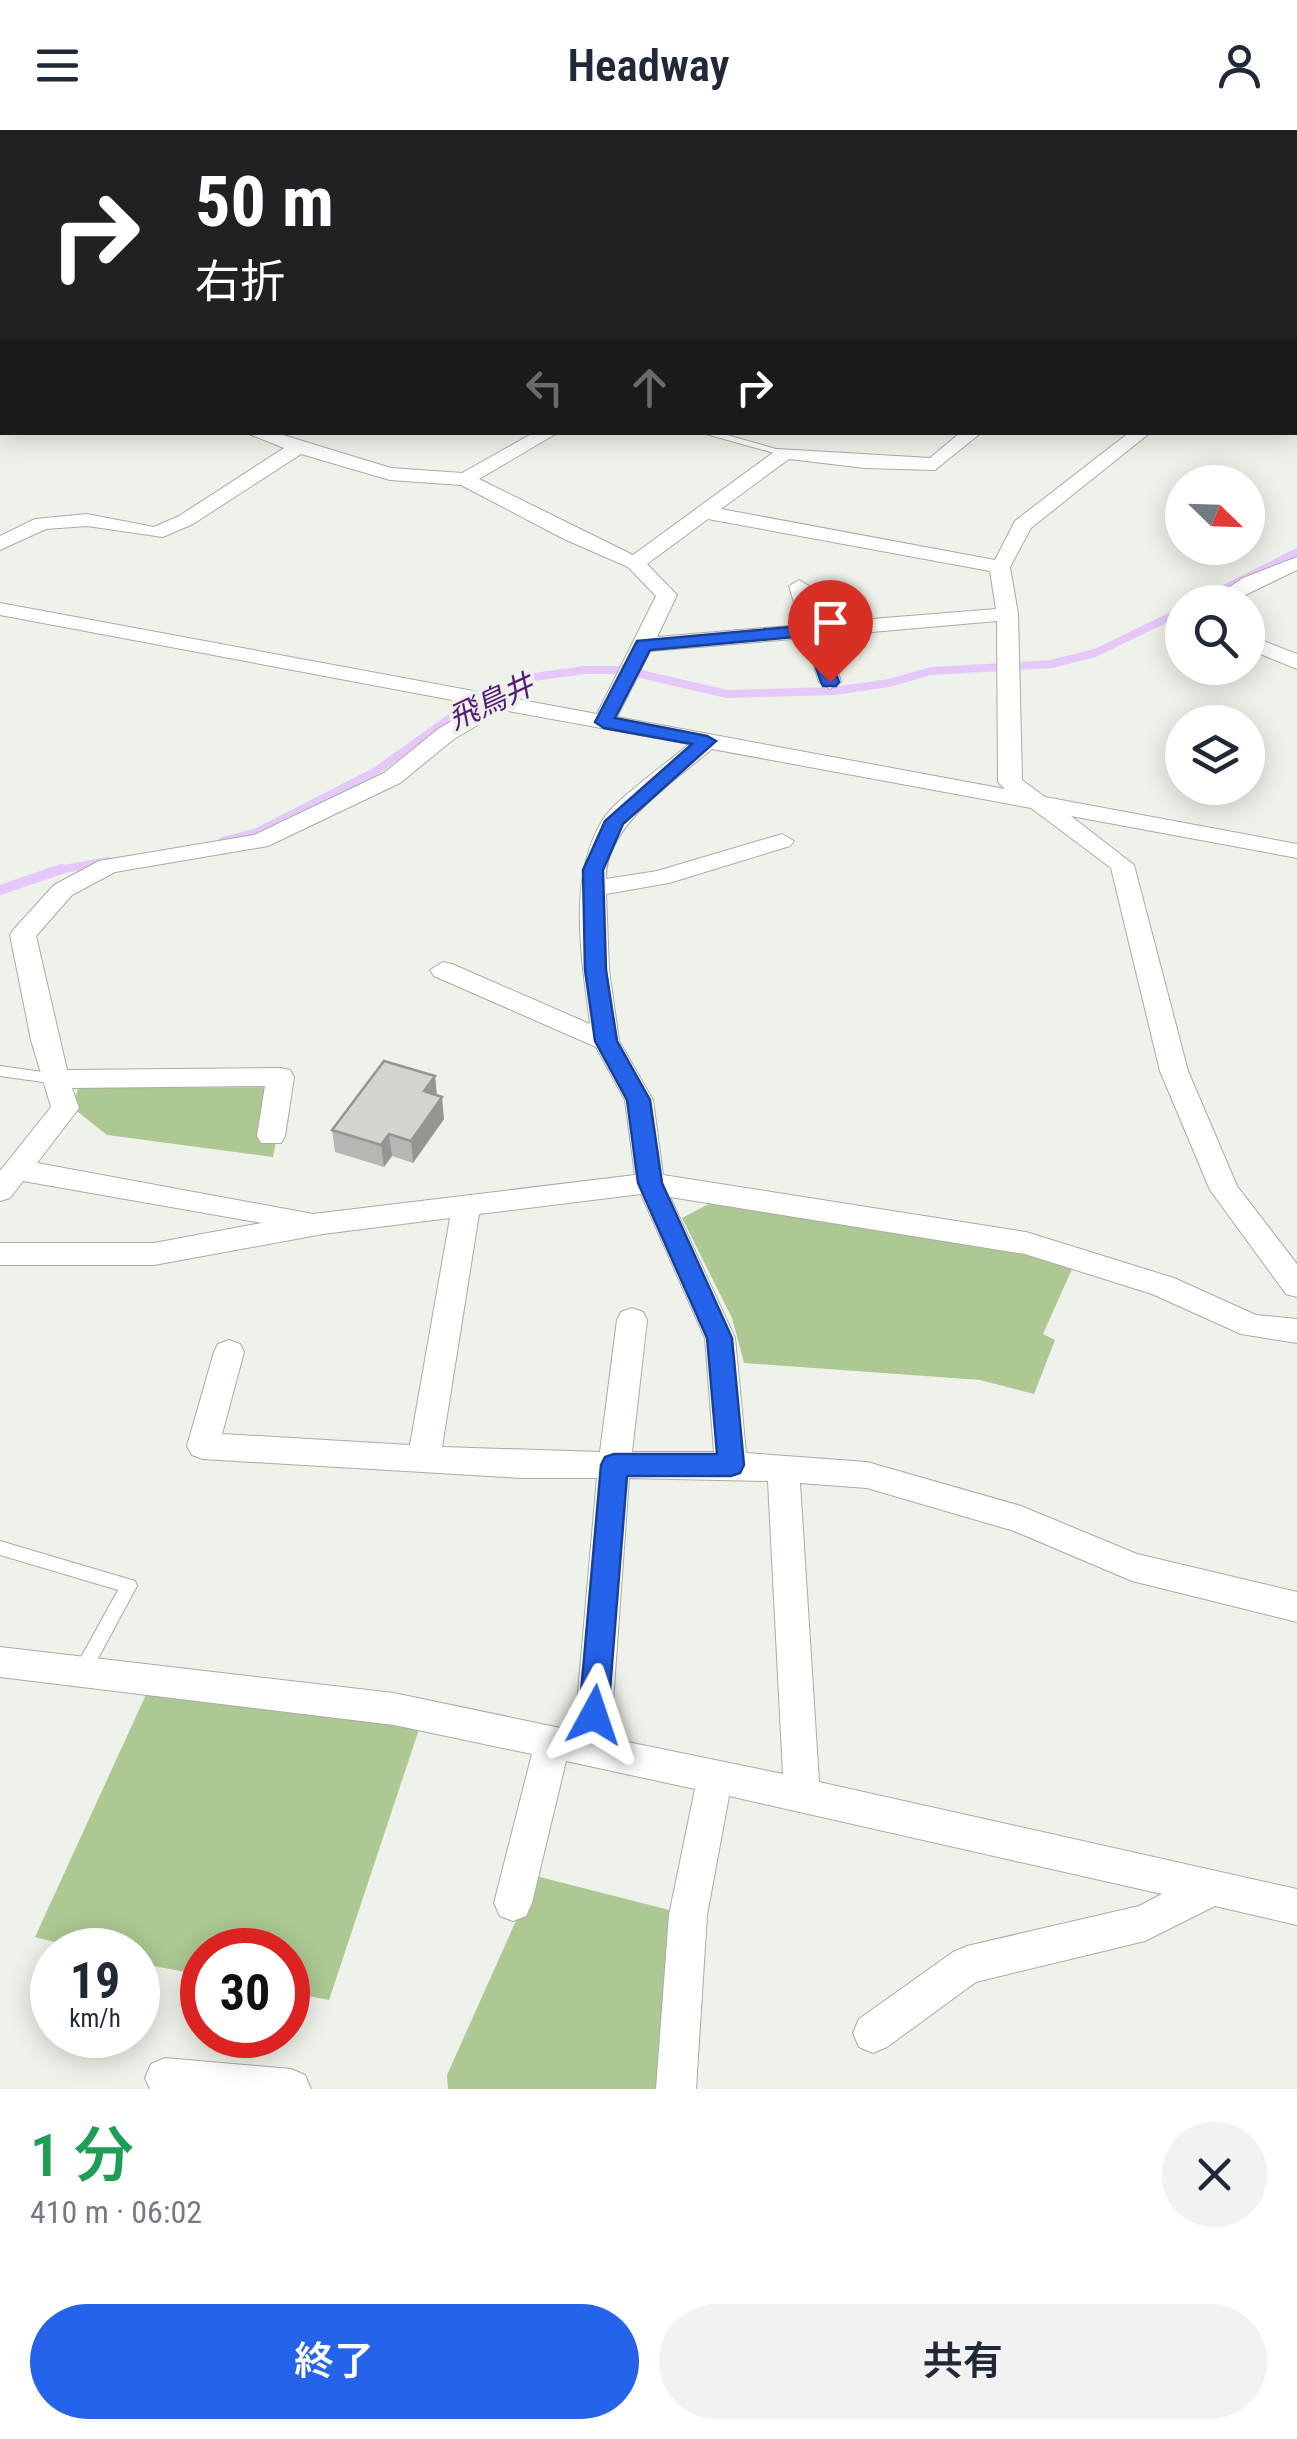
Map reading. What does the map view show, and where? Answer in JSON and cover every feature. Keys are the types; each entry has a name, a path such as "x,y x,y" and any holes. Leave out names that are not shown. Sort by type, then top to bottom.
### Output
{"street":[{"path":"262,435 390,474 466,479 635,563 667,595 604,722"},
{"path":"466,479 545,435"},
{"path":"635,563 785,452 865,462 935,464 969,435"},
{"path":"1138,435 1022,524 1012,552 1000,566 1006,614 1010,782 1122,864 1182,1088 1224,1190 1297,1286"},
{"path":"0,544 42,523 87,520 156,532 186,520 299,447"},
{"path":"703,512 1000,566"},
{"path":"1245,585 1297,563"},
{"path":"799,586 830,682"},
{"path":"0,609 1297,851"},
{"path":"643,645 1006,614"},
{"path":"1265,648 1297,662"},
{"path":"323,1223 9,1181 64,1108 44,1040 24,935 63,890 108,866 260,841 392,778 446,734 500,702"},
{"path":"707,741 614,821 593,870 596,970 606,1041 639,1100 650,1183 720,1338 731,1465"},
{"path":"594,888 660,878 782,841"},
{"path":"444,970 606,1041"},
{"path":"57,1079 280,1078 271,1136"},
{"path":"0,1254 154,1254 323,1223 650,1183 1026,1243 1163,1286 1252,1326 1297,1331"},
{"path":"424,1459 466,1206"},
{"path":"513,1904 567,1746 594,1715 614,1465 632,1320"},
{"path":"229,1352 203,1446 424,1459 731,1465 867,1475 1022,1520 1132,1567 1297,1607"},
{"path":"783,1469 802,1795"},
{"path":"0,1662 394,1709 1297,1906"},
{"path":"676,2089 688,1915 715,1777"},
{"path":"874,2034 967,1965 1145,1924 1212,1888"},
{"path":"166,2078 292,2089"}],"lane":[{"path":"715,435 785,452"},
{"path":"0,1071 57,1079"},
{"path":"0,1548 130,1586 82,1673"}],"green space":[{"path":"287,1087 273,1157 107,1135 73,1108 78,1088"},
{"path":"716,1200 1013,1251 1072,1269 1043,1334 1055,1340 1034,1394 980,1380 744,1363 732,1318 682,1218"},
{"path":"150,1686 419,1729 329,2000 310,1996 310,1928 180,1928 180,1971 160,1967 160,1928 39,1928"},
{"path":"536,1876 677,1912 664,2089 448,2089 447,2075"}],"building":[{"path":"384,1061 435,1076 424,1091 442,1097 411,1141 389,1134 381,1145 332,1130"}],"waterway":[{"name":"飛鳥井","path":"1232,585 1297,552"},
{"name":"飛鳥井","path":"223,841 257,832 376,771 453,716 527,678 584,670 623,670 727,694 834,691 889,683 931,671 1051,664 1095,653 1165,619"},
{"name":"飛鳥井","path":"59,870 108,861"},
{"name":"飛鳥井","path":"0,890 59,870"},
{"name":"飛鳥井","path":"48,872 59,870"}],"route":[{"path":"594,1715 614,1465 731,1465 720,1338 650,1183 639,1100 606,1041 596,970 593,870 614,821 707,741 604,722 643,645 812,630 830,682"}]}
